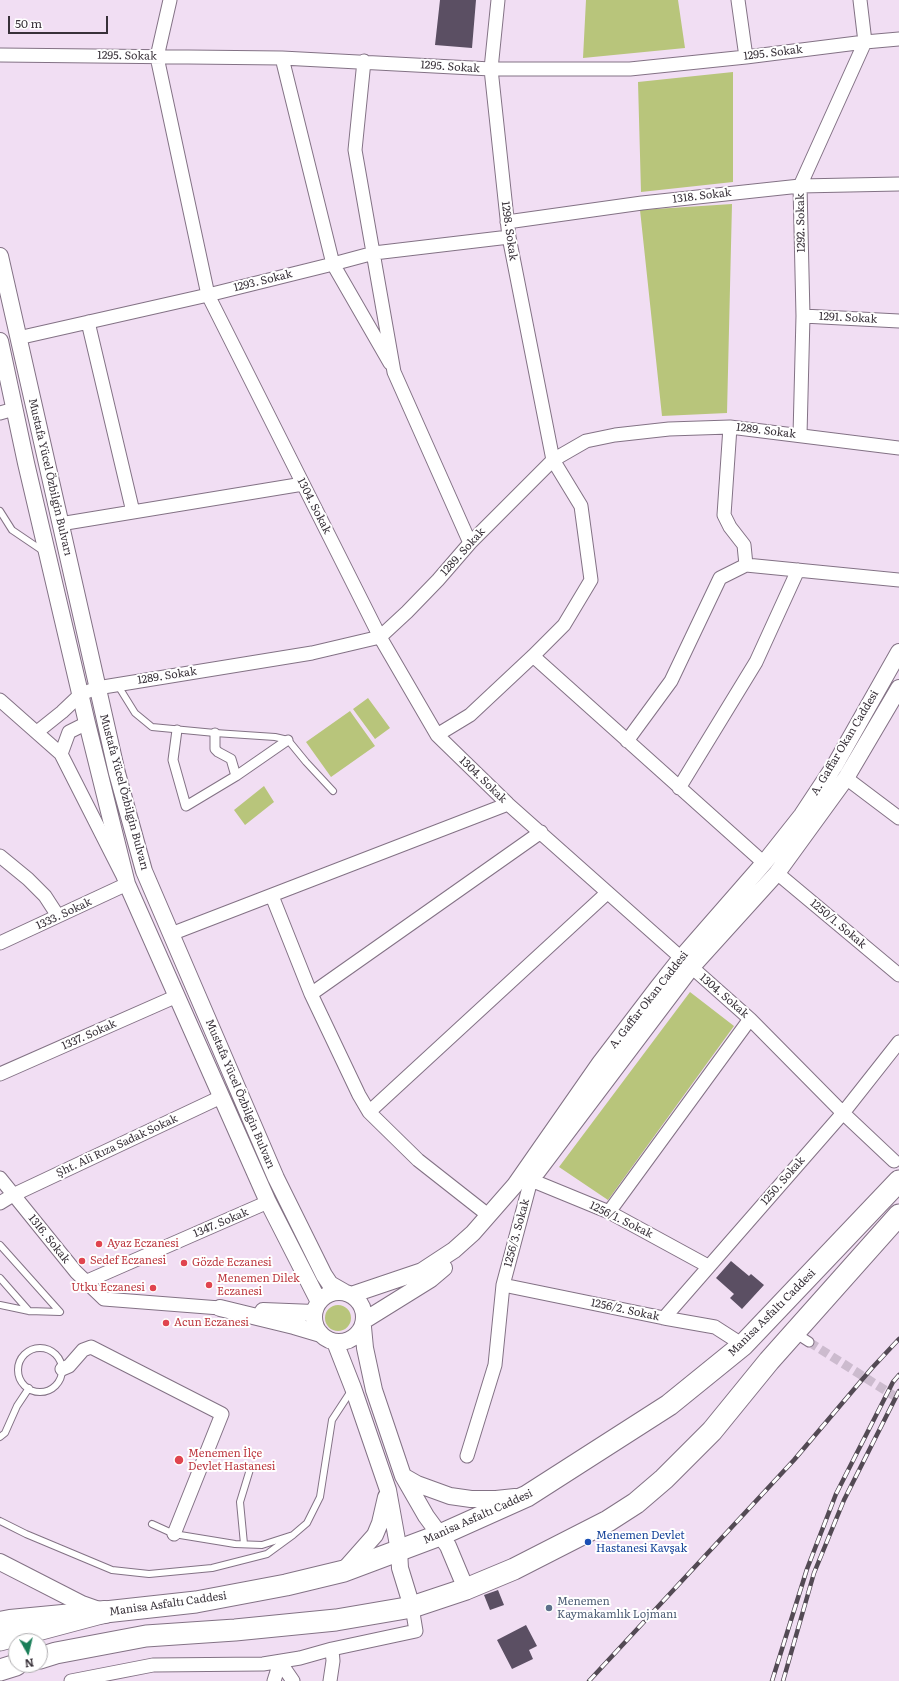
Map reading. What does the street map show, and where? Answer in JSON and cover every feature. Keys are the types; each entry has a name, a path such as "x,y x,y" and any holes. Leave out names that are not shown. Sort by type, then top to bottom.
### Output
{"highway":[{"name":"Manisa Asfaltı Caddesi","path":"0,1640 105,1612 196,1602 286,1585 344,1571 440,1535 527,1496 669,1406 743,1345 822,1263 896,1171"},
{"path":"48,1656 146,1636 235,1630 336,1620 412,1607 466,1589 514,1570 608,1521 636,1504 664,1479 802,1337 899,1215"},
{"path":"0,1623 105,1612"}],"street":[{"path":"157,57 170,0"},
{"name":"1298. Sokak","path":"498,0 491,69 507,222 553,460"},
{"path":"738,0 746,57"},
{"path":"860,0 865,42"},
{"name":"1295. Sokak","path":"0,55 282,58 491,69 630,69 899,39"},
{"name":"1292. Sokak","path":"800,435 803,316 800,186 865,42"},
{"name":"1304. Sokak","path":"157,57 208,295 380,637 437,735 508,804 750,1019 843,1113 896,1171"},
{"path":"282,58 333,264 394,372 470,542"},
{"path":"364,62 355,150 394,372"},
{"name":"1318. Sokak","path":"507,222 642,203 800,186 899,184"},
{"name":"1293. Sokak","path":"18,338 208,295 374,253 509,237"},
{"name":"Mustafa Yücel Özbilgin Bulvarı","path":"0,256 97,688 117,773 144,871 276,1178 324,1275 330,1284 348,1293"},
{"name":"1291. Sokak","path":"803,316 897,321"},
{"path":"88,322 133,512"},
{"name":"Mustafa Yücel Özbilgin Bulvarı","path":"0,341 7,411 48,555 87,723 127,884 268,1202 317,1308"},
{"path":"730,427 724,515 730,527 744,545 746,565"},
{"name":"1289. Sokak","path":"37,732 62,712 81,694 97,688 312,653 380,637 438,580 470,542 553,460 586,441 615,435 669,429 730,427 899,448"},
{"path":"437,735 470,715 564,625 591,580 581,506 553,460"},
{"path":"60,524 303,484"},
{"path":"627,741 670,681 720,578 746,565 899,580"},
{"path":"679,788 756,662 798,570"},
{"name":"A. Gaffar Okan Caddesi","path":"364,1324 431,1279 466,1251 531,1180 686,963 802,815 835,765 899,652"},
{"path":"533,656 764,863"},
{"name":"A. Gaffar Okan Caddesi","path":"348,1293 422,1271 454,1250 473,1233 515,1185 600,1063 686,963 777,873 846,778 899,688"},
{"path":"0,700 61,754 127,884"},
{"path":"61,754 69,732 87,723"},
{"path":"177,730 173,760 186,806 236,776 288,740"},
{"path":"215,733 215,749 231,760 236,776"},
{"path":"846,778 899,818"},
{"path":"171,934 508,804"},
{"path":"311,994 541,832"},
{"path":"0,856 39,890 58,916"},
{"name":"1250/1. Sokak","path":"777,873 899,975"},
{"name":"1333. Sokak","path":"0,943 127,884"},
{"path":"369,1112 607,893"},
{"path":"272,896 311,994 359,1095 369,1112 418,1160 488,1215"},
{"name":"1337. Sokak","path":"0,1074 177,996"},
{"path":"610,1212 750,1019"},
{"name":"1250. Sokak","path":"664,1318 843,1113 899,1042"},
{"name":"Şht. Ali Rıza Sadak Sokak","path":"0,1203 13,1195 221,1097"},
{"name":"1316. Sokak","path":"0,1178 85,1282 104,1299 220,1308"},
{"name":"1256/1. Sokak","path":"531,1180 610,1212 708,1266"},
{"name":"1256/3. Sokak","path":"467,1456 495,1365 503,1285 531,1180"},
{"name":"1347. Sokak","path":"85,1282 268,1202"},
{"name":"1256/2. Sokak","path":"503,1285 715,1327 743,1345"},
{"path":"220,1308 293,1313 317,1308 330,1294 348,1293 362,1305 365,1348 374,1390 404,1476 426,1516 448,1546 466,1589"},
{"path":"220,1308 321,1334"},
{"path":"317,1308 315,1324 327,1340 335,1342 351,1340 358,1334 364,1324"},
{"path":"71,1681 153,1665 263,1664 280,1662 416,1631 412,1607 400,1568 399,1551 388,1490 353,1388 335,1342"},
{"path":"62,1369 69,1366 83,1350 91,1347 222,1414 174,1534"},
{"path":"404,1476 417,1484 450,1496 471,1499 496,1499 527,1496"},
{"path":"344,1571 375,1535 380,1523 388,1490"},
{"path":"0,1562 82,1604 105,1612"},
{"path":"0,1612 82,1604"},
{"path":"330,1681 333,1661 332,1650"},
{"path":"274,1681 280,1662"},
{"path":"280,1662 293,1681"}],"lane":[{"path":"0,511 12,530 48,555"},
{"path":"117,684 135,713 152,727 275,737 288,740 332,791"},
{"path":"0,1245 60,1312 29,1311 0,1305"},
{"path":"0,1278 29,1311"},
{"path":"36,1348 51,1350 57,1355 61,1362 62,1369 58,1382 48,1390 41,1392 28,1388 19,1377 19,1362 23,1355 29,1350 36,1348"},
{"path":"0,1437 5,1433 17,1406 28,1388"},
{"path":"0,1521 26,1534 112,1570 149,1574 212,1568 267,1554 307,1523 320,1498 332,1420 353,1388"},
{"path":"244,1544 240,1502 251,1466"},
{"path":"152,1524 174,1534 262,1546 293,1535"}],"green space":[{"path":"586,0 678,0 685,48 583,58"},
{"path":"733,72 733,182 641,192 638,82"},
{"path":"732,204 727,413 662,416 640,210"},
{"path":"368,698 390,728 375,739 353,709"},
{"path":"350,711 375,746 331,777 306,742"},
{"path":"264,786 274,802 245,825 234,810"},
{"path":"690,992 734,1026 608,1200 559,1167"},
{"path":"338,1305 347,1309 351,1318 347,1327 338,1331 329,1327 325,1318 329,1309"}],"building":[{"path":"440,0 476,0 472,48 435,45"},
{"path":"731,1261 749,1276 751,1274 764,1285 742,1309 730,1298 734,1294 716,1278"},
{"path":"498,1590 504,1605 490,1610 484,1595"},
{"name":"Menemen Kaymakamlık Lojmanı","path":"526,1625 537,1646 529,1650 533,1659 512,1669 497,1640"}],"tunnel":[{"path":"809,1342 899,1399"}],"railway":[{"path":"589,1681 794,1460 872,1368 899,1339"},
{"path":"772,1681 807,1569 836,1494 893,1382 899,1375"},
{"path":"783,1681 814,1573 844,1500 899,1391"}],"place":[{"name":"Ayaz Eczanesi","path":"99,1244"},
{"name":"Sedef Eczanesi","path":"82,1261"},
{"name":"Gözde Eczanesi","path":"184,1263"},
{"name":"Menemen Dilek Eczanesi","path":"209,1285"},
{"name":"Utku Eczanesi","path":"153,1288"},
{"name":"Acun Eczanesi","path":"166,1323"},
{"name":"Menemen İlçe Devlet Hastanesi","path":"179,1460"},
{"name":"Menemen Devlet Hastanesi Kavşak","path":"588,1542"},
{"name":"Menemen Kaymakamlık Lojmanı","path":"549,1608"}]}
